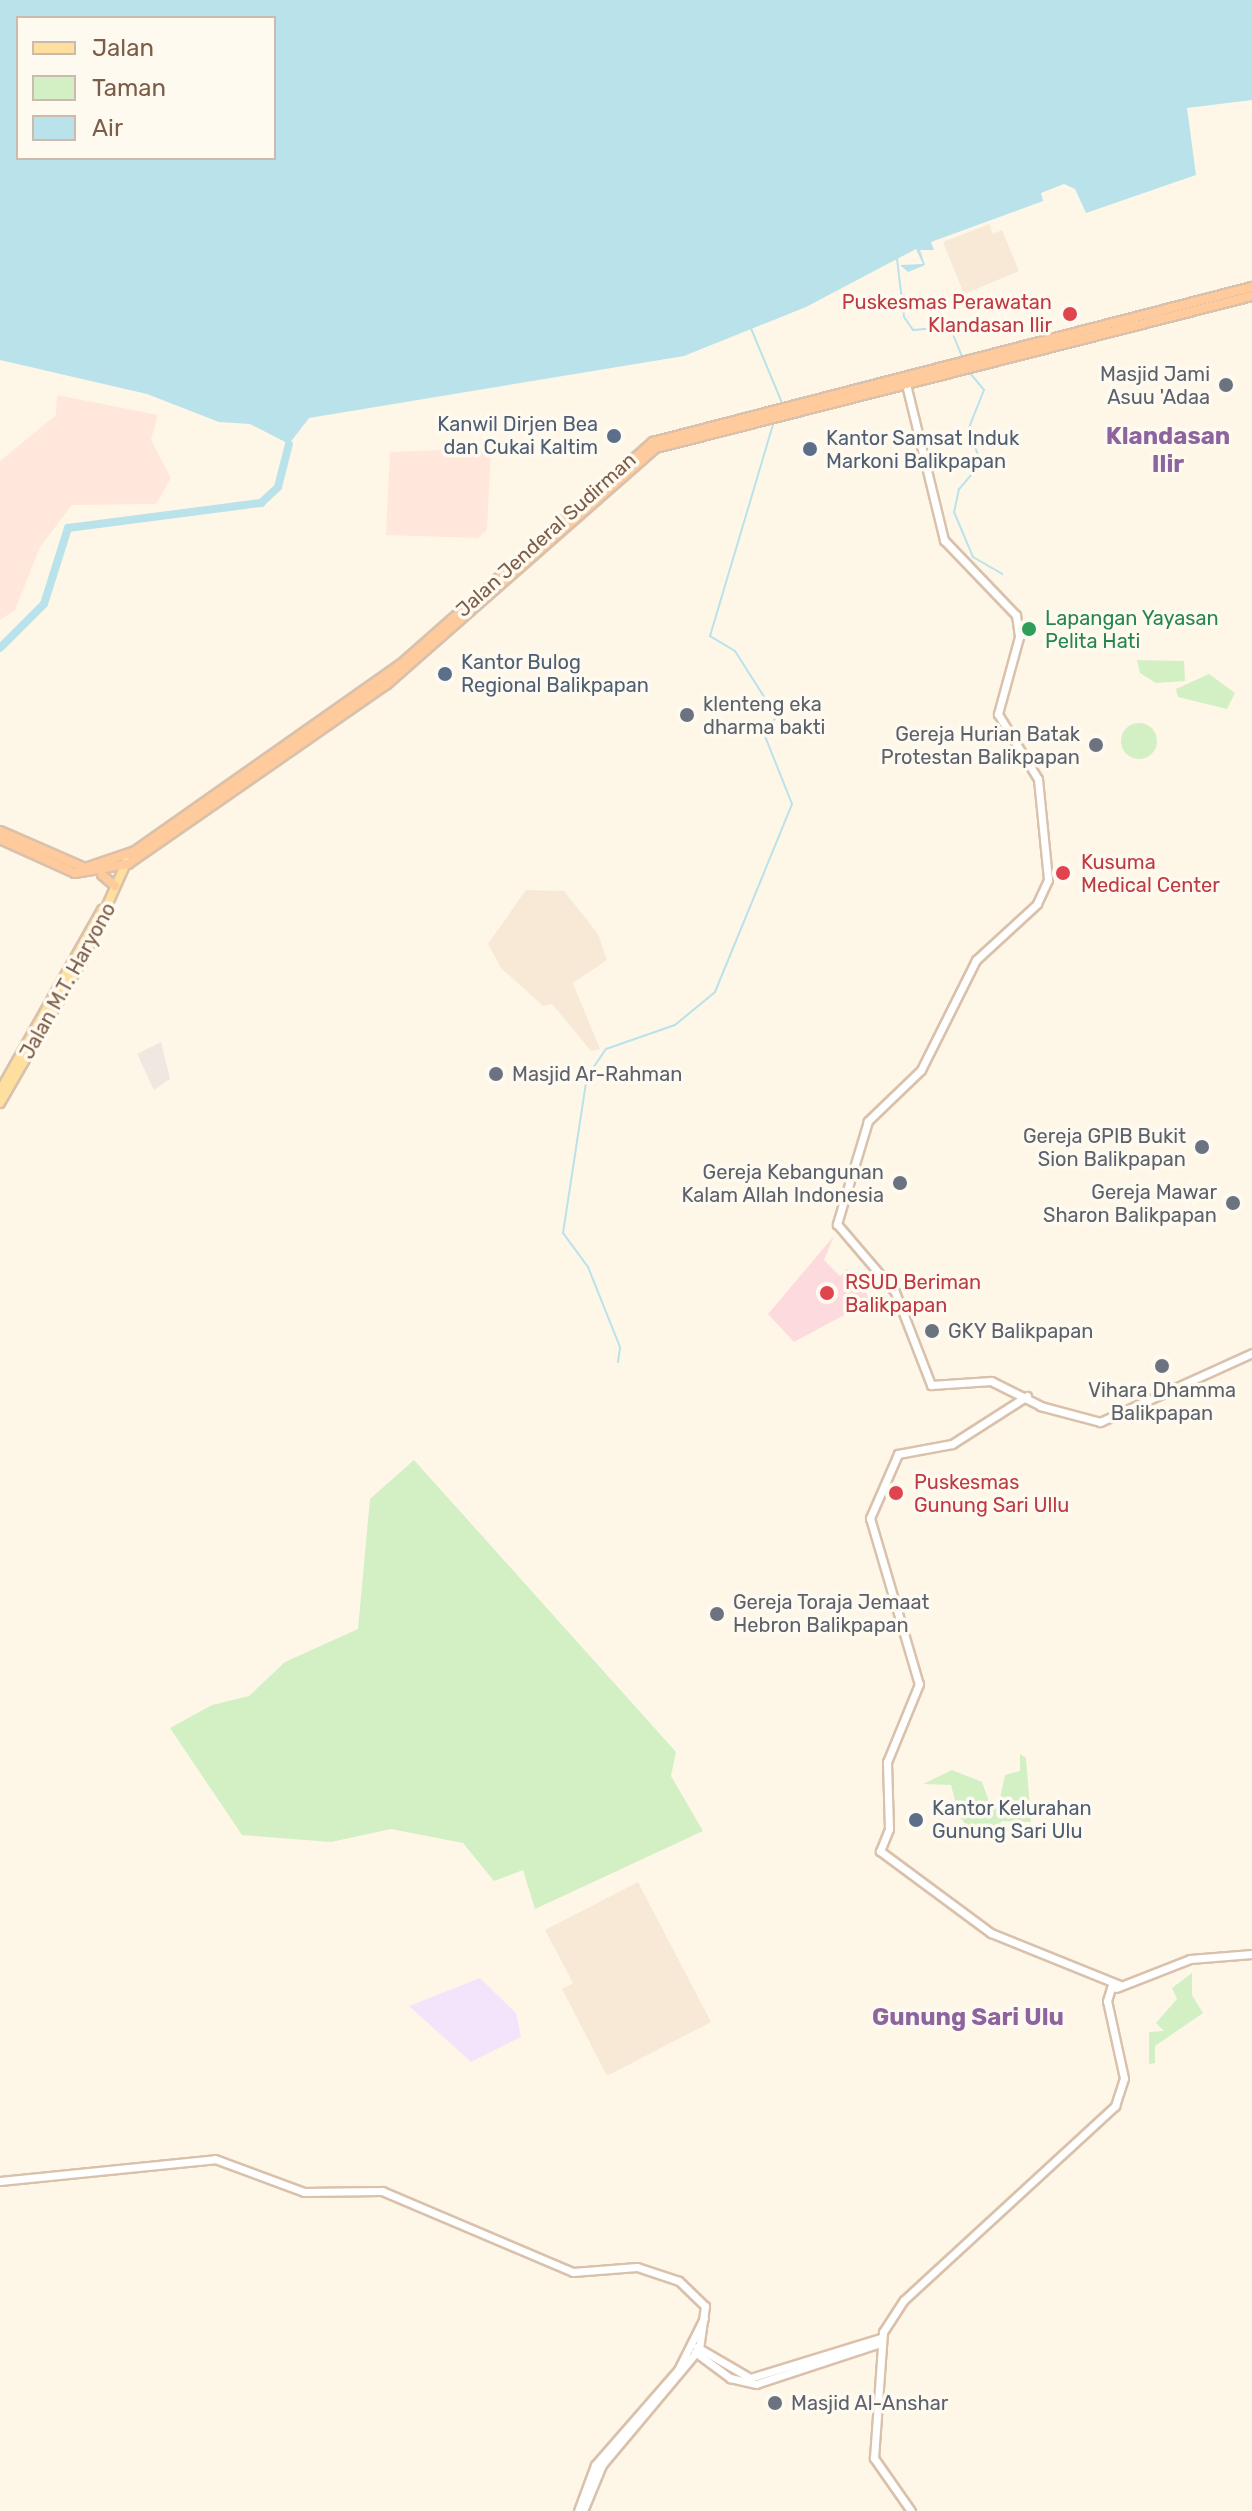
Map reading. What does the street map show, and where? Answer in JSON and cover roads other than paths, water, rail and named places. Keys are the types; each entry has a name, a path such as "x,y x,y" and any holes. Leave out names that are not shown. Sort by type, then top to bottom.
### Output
{"highway":[{"name":"Jalan Jenderal Sudirman","path":"966,362 1252,287"},
{"name":"Jalan Jenderal Sudirman","path":"0,839 61,869 99,874 122,862 371,692 653,442 904,376 1252,296"},
{"name":"Jalan Jenderal Sudirman","path":"0,831 78,867 122,862"},
{"path":"99,874 115,886"}],"main road":[{"path":"904,376 944,540 1016,615 1019,637 998,714 1038,779 1048,880 1037,904 976,960 921,1070 868,1121 836,1219 846,1242 895,1292 925,1380 943,1388 983,1382 1043,1407 1100,1422 1252,1353"},
{"name":"Jalan M.T. Haryono","path":"0,1091 115,886 122,862"},
{"name":"Jalan M.T. Haryono","path":"0,1103 122,862"},
{"path":"1022,1396 952,1444 898,1454 874,1510 919,1689 887,1762 889,1829 880,1851 991,1933 1116,1985 1190,1959 1252,1952"},
{"path":"860,2345 1110,2113 1124,2078 1109,2005 1116,1985"},
{"path":"0,2181 201,2159 304,2192 382,2191 573,2272 637,2267 668,2275 701,2299 706,2316 697,2353 602,2465 581,2511"},
{"path":"889,2318 881,2340 874,2458 911,2511"},
{"path":"697,2353 736,2381 756,2384 881,2340"},
{"path":"860,2345 880,2359"}],"water":[{"path":"0,0 1252,0 1252,100 1187,108 1196,175 1086,213 1075,189 1064,184 1041,193 1043,201 931,242 934,250 920,250 925,265 908,272 900,265 923,264 916,249 806,307 684,356 309,418 289,444 250,424 219,422 147,394 0,360"}],"waterway":[{"path":"897,259 904,317 913,330 950,327 963,359"},
{"path":"750,326 782,403"},
{"path":"969,372 984,390 968,430 981,463 959,489 954,512 973,557 1003,574"},
{"path":"618,1362 620,1347 588,1267 563,1233 587,1077 606,1049 675,1025 715,992 792,804 763,731 777,717 735,651 710,636 774,421"},
{"path":"0,648 44,604 68,528 261,503 278,487 289,444"}],"place":[{"name":"Puskesmas Perawatan Klandasan Ilir","path":"1070,314"},
{"name":"Masjid Jami Asuu 'Adaa","path":"1226,385"},
{"name":"Kanwil Dirjen Bea dan Cukai Kaltim","path":"614,436"},
{"name":"Kantor Samsat Induk Markoni Balikpapan","path":"810,449"},
{"name":"Lapangan Yayasan Pelita Hati","path":"1029,629"},
{"name":"Kantor Bulog Regional Balikpapan","path":"445,674"},
{"name":"klenteng eka dharma bakti","path":"687,715"},
{"name":"Gereja Hurian Batak Protestan Balikpapan","path":"1096,745"},
{"name":"Kusuma Medical Center","path":"1063,873"},
{"name":"Masjid Ar-Rahman","path":"496,1074"},
{"name":"Gereja GPIB Bukit Sion Balikpapan","path":"1202,1147"},
{"name":"Gereja Kebangunan Kalam Allah Indonesia","path":"900,1183"},
{"name":"Gereja Mawar Sharon Balikpapan","path":"1233,1203"},
{"name":"RSUD Beriman Balikpapan","path":"827,1293"},
{"name":"GKY Balikpapan","path":"932,1331"},
{"name":"Vihara Dhamma Balikpapan","path":"1162,1366"},
{"name":"Puskesmas Gunung Sari Ullu","path":"896,1493"},
{"name":"Gereja Toraja Jemaat Hebron Balikpapan","path":"717,1614"},
{"name":"Kantor Kelurahan Gunung Sari Ulu","path":"916,1820"},
{"name":"Masjid Al-Anshar","path":"775,2403"}],"district":[{"name":"Klandasan Ilir","path":"1168,451"},
{"name":"Gunung Sari Ulu","path":"968,2018"}]}
